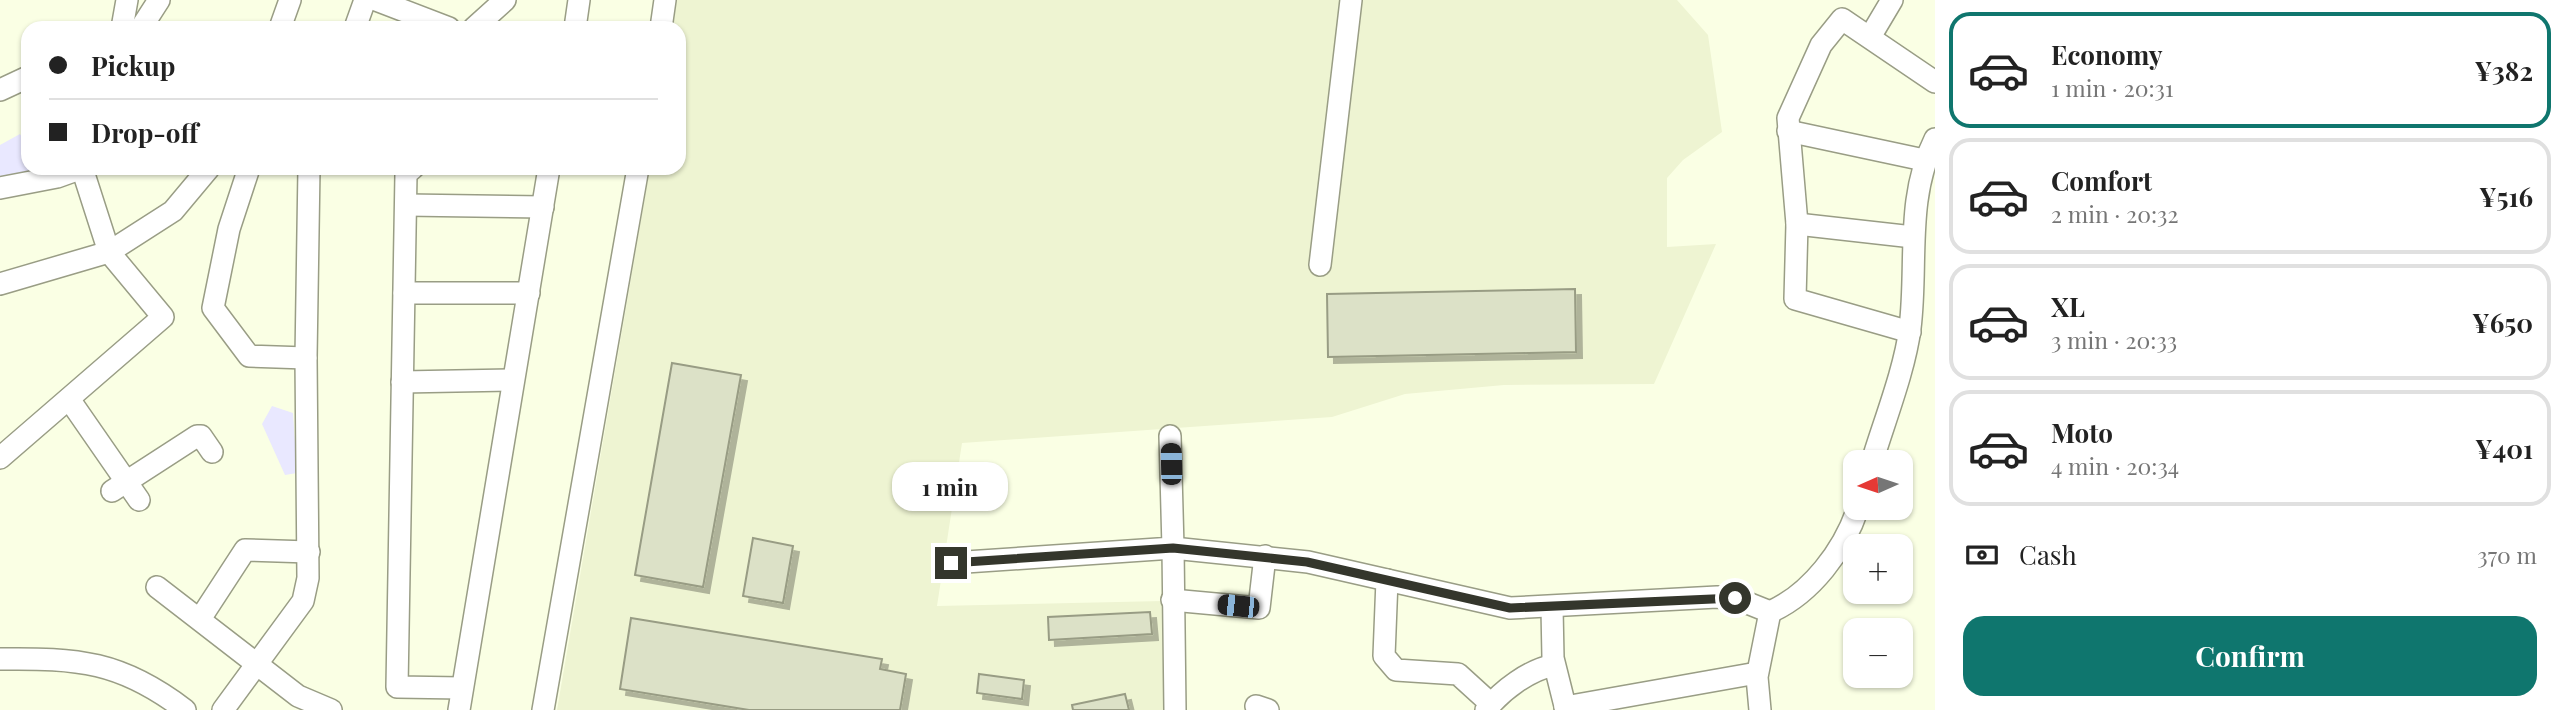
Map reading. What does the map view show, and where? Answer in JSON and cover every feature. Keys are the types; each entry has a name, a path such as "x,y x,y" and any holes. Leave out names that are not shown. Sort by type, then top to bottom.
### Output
{"street":[{"path":"122,21 127,0"},
{"path":"146,21 162,0"},
{"path":"157,21 162,0"},
{"path":"282,21 290,0"},
{"path":"358,21 365,0"},
{"path":"376,0 431,21"},
{"path":"482,21 505,0"},
{"path":"576,21 579,0"},
{"path":"662,21 666,0"},
{"path":"1320,265 1351,0"},
{"path":"1870,37 1892,0"},
{"path":"1910,332 1795,299 1797,225 1788,118 1821,45 1842,19 1935,82"},
{"path":"0,90 21,80"},
{"path":"1788,131 1924,160"},
{"path":"1876,450 1910,332 1915,282 1913,237 1924,160 1935,139"},
{"path":"0,188 63,175"},
{"path":"0,458 163,317 109,253 84,175"},
{"path":"0,284 109,253 173,211 203,175"},
{"path":"247,175 229,229 213,309 249,356 306,358"},
{"path":"223,710 303,601 309,552 306,358 309,175"},
{"path":"406,175 397,687 462,688"},
{"path":"459,710 548,175"},
{"path":"543,710 637,175"},
{"path":"406,205 543,207"},
{"path":"1797,225 1913,237"},
{"path":"404,293 530,293"},
{"path":"402,382 513,380"},
{"path":"69,399 119,487 139,500"},
{"path":"119,487 197,436 201,436 212,452"},
{"path":"1170,436 1175,710"},
{"path":"951,563 1173,548 1307,562 1510,608 1552,608 1717,597 1735,598 1770,612 1789,604 1834,556 1854,520"},
{"path":"200,620 245,551 309,552"},
{"path":"1172,600 1259,608 1265,556"},
{"path":"1387,580 1384,656 1388,664 1396,670 1458,674 1488,707 1539,668 1554,665"},
{"path":"157,587 298,696 331,710"},
{"path":"1552,608 1554,665 1566,708 1757,673"},
{"path":"1760,710 1757,673 1770,612"},
{"path":"0,659 106,665 163,693 184,710"}],"shaded area":[{"path":"677,0 1677,0 1708,35 1722,132 1683,160 1667,178 1667,247 1716,244 1654,384 1504,385 1405,394 1332,417 962,443 937,606 1163,601 1168,710 557,710 649,175 686,175 686,21 674,21"},
{"path":"20,134 21,175 38,175 0,182 0,145"},
{"path":"272,406 293,413 297,473 285,475 262,424"}],"building":[{"path":"1575,289 1576,352 1328,357 1327,294"},
{"path":"672,363 741,375 703,587 635,575"},
{"path":"753,538 793,546 783,603 743,596"},
{"path":"1150,612 1152,634 1049,640 1048,617"},
{"path":"631,618 882,659 880,669 906,674 900,710 749,710 620,689"},
{"path":"979,674 1024,680 1022,699 977,693"},
{"path":"1125,694 1129,710 1073,710 1072,705"}],"route":[{"path":"951,563 1173,548 1307,562 1510,608 1735,598"}]}
